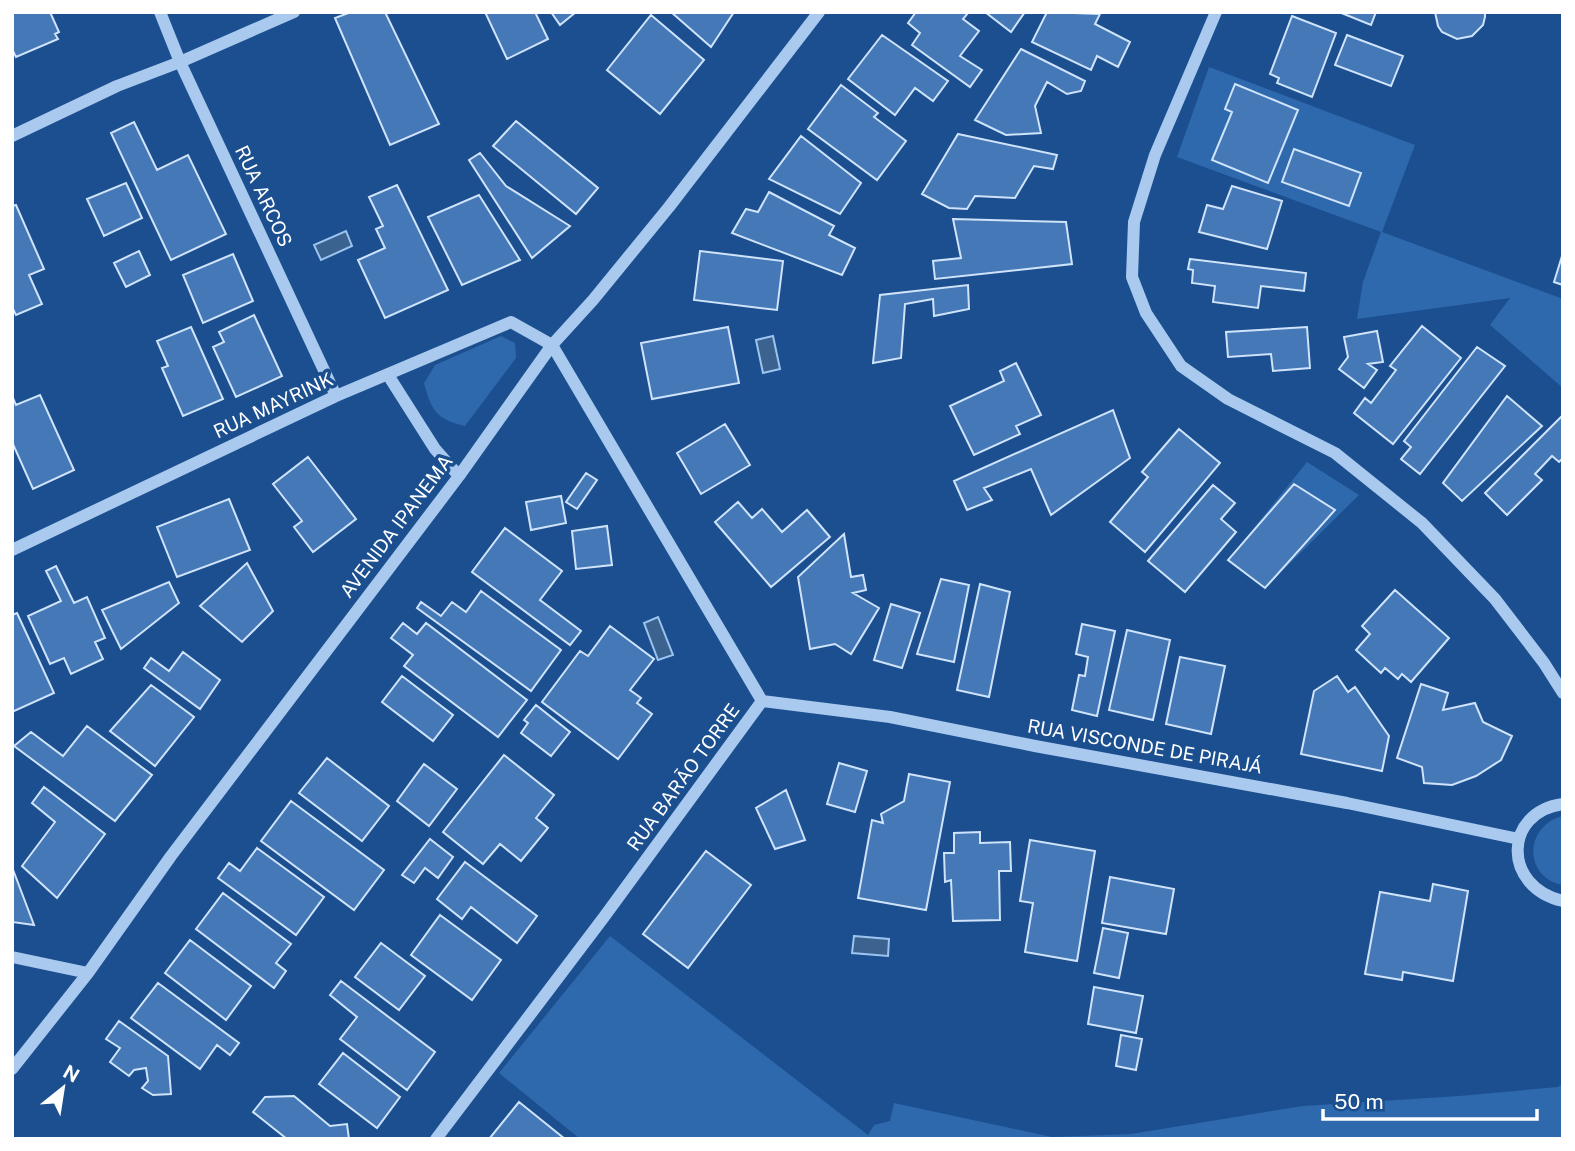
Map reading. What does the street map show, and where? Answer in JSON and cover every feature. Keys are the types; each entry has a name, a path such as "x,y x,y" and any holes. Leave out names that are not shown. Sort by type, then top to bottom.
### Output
{"street":[{"name":"RUA ARCOS","path":"159,12 336,396"},
{"path":"12,136 117,86 180,62 294,12"},
{"name":"AVENIDA IPANEMA","path":"12,1069 88,973 171,856 458,476 552,345 661,218 819,12"},
{"path":"1216,12 1155,155 1134,222 1132,277 1146,313 1181,366 1228,399 1335,453 1422,523 1495,599 1544,663 1563,693"},
{"name":"RUA MAYRINK","path":"12,550 336,396 512,322 552,345"},
{"name":"RUA BARÃO TORRE","path":"436,1139 604,917 762,701 552,345"},
{"path":"388,375 435,449 458,476"},
{"name":"RUA VISCONDE DE PIRAJÁ","path":"762,701 890,716 1035,746 1347,803 1519,839"},
{"path":"1563,804 1544,808 1530,819 1519,839 1518,855 1521,871 1531,886 1547,897 1563,901"},
{"path":"12,957 88,973"}],"shaded area":[{"path":"1209,67 1415,145 1382,232 1563,299 1563,388 1490,325 1510,298 1357,319 1363,282 1381,232 1177,157"},
{"path":"346,231 352,246 321,260 314,245"},
{"path":"501,336 515,343 516,358 465,426 442,417 429,400 424,383 435,365"},
{"path":"773,336 780,369 763,373 756,340"},
{"path":"1307,462 1359,495 1265,588 1228,560"},
{"path":"658,617 673,655 658,660 644,623"},
{"path":"1563,816 1563,885 1541,873 1533,851 1541,830 1550,821"},
{"path":"610,936 868,1135 874,1125 890,1121 894,1103 1052,1137 1131,1134 1303,1106 1459,1096 1558,1087 1563,1083 1563,1139 580,1139 499,1073"},
{"path":"854,936 889,939 888,956 852,953"}],"building":[{"path":"12,12 50,12 59,32 55,34 58,39 16,57 12,49"},
{"path":"351,12 385,12 439,124 390,145 335,18"},
{"path":"485,12 535,12 548,39 507,59"},
{"path":"551,12 576,12 560,25"},
{"path":"671,12 734,12 711,47"},
{"path":"916,12 968,13 963,19 979,31 960,56 982,70 970,87 912,45 920,33 908,23"},
{"path":"985,12 1025,12 1011,32"},
{"path":"1047,12 1100,14 1095,24 1130,42 1118,67 1097,56 1091,70 1032,42"},
{"path":"1339,12 1376,12 1371,25"},
{"path":"1435,12 1485,12 1485,17 1483,25 1472,36 1457,39 1442,32"},
{"path":"651,15 704,60 660,114 607,70"},
{"path":"1292,16 1336,33 1312,97 1277,83 1279,78 1270,74"},
{"path":"882,35 948,81 933,101 915,88 895,115 848,79"},
{"path":"1347,35 1403,56 1391,86 1335,65"},
{"path":"1021,49 1085,81 1081,91 1067,94 1047,82 1035,106 1041,133 1006,135 975,120"},
{"path":"1235,84 1298,110 1268,183 1212,160 1232,112 1225,109"},
{"path":"841,85 878,113 874,117 906,141 877,180 808,129"},
{"path":"516,121 598,188 576,214 493,146"},
{"path":"134,122 157,170 188,155 226,234 171,260 111,133"},
{"path":"958,134 1057,155 1053,169 1034,166 1015,198 975,196 967,209 949,208 922,194"},
{"path":"801,136 861,183 840,214 769,179"},
{"path":"1294,149 1361,173 1349,206 1282,182"},
{"path":"480,153 506,186 570,226 532,258 469,160"},
{"path":"126,183 142,218 104,236 87,199"},
{"path":"397,185 448,290 385,318 358,260 385,248 376,229 383,226 369,197"},
{"path":"1232,186 1282,201 1267,249 1199,232 1207,205 1223,209"},
{"path":"769,192 834,226 829,235 855,248 842,275 732,233 746,209 758,212"},
{"path":"479,195 520,260 462,285 428,217"},
{"path":"16,205 44,269 29,275 42,304 16,315 12,307 12,206"},
{"path":"953,219 1066,222 1072,264 935,279 933,261 961,258"},
{"path":"139,251 150,275 126,287 114,263"},
{"path":"700,251 783,261 777,310 694,300"},
{"path":"233,254 253,301 203,323 183,275"},
{"path":"1563,256 1563,285 1554,282"},
{"path":"1190,259 1306,273 1304,291 1261,286 1258,308 1213,302 1215,286 1192,283 1193,270 1188,269"},
{"path":"968,285 969,309 934,316 933,299 905,304 901,358 873,363 880,295"},
{"path":"254,315 282,376 236,397 213,347 224,342 219,332"},
{"path":"1422,326 1461,358 1393,444 1354,413 1365,398 1371,403 1396,370 1390,366"},
{"path":"191,327 223,399 183,416 162,368 168,366 157,341"},
{"path":"728,327 739,383 652,399 641,343"},
{"path":"1307,327 1310,368 1273,371 1271,354 1228,357 1226,332"},
{"path":"1377,331 1383,362 1368,364 1377,370 1364,388 1339,369 1348,357 1344,337"},
{"path":"1477,347 1505,366 1420,474 1401,459 1411,447 1404,441"},
{"path":"1016,363 1041,415 1016,426 1020,434 974,455 950,406 1004,381 1000,371"},
{"path":"40,395 74,470 33,489 12,442 12,396 16,405"},
{"path":"1507,396 1542,426 1462,501 1443,483"},
{"path":"1113,410 1130,458 1051,515 1031,469 984,488 992,500 967,510 954,481"},
{"path":"1563,415 1563,458 1559,462 1552,456 1535,474 1542,480 1507,515 1485,493"},
{"path":"725,424 750,465 701,494 677,453"},
{"path":"1179,429 1220,463 1145,552 1110,522 1148,477 1142,472"},
{"path":"308,457 356,519 313,552 294,527 302,521 273,484"},
{"path":"586,473 597,480 577,509 566,502"},
{"path":"1294,484 1335,510 1265,588 1228,560"},
{"path":"1213,485 1235,503 1221,519 1236,532 1185,592 1148,561"},
{"path":"561,496 566,523 531,530 526,502"},
{"path":"229,499 250,550 177,577 157,527"},
{"path":"738,502 752,518 762,509 782,532 807,510 830,537 771,587 715,522"},
{"path":"607,526 612,565 576,569 572,531"},
{"path":"505,528 562,571 540,600 581,631 570,645 472,572"},
{"path":"844,534 851,577 863,575 866,590 853,593 879,608 851,654 835,644 810,649 798,577"},
{"path":"247,563 273,611 242,642 200,606"},
{"path":"56,566 74,603 87,597 105,638 95,642 103,659 71,674 64,658 50,664 28,616 61,601 46,571"},
{"path":"941,579 969,585 954,662 917,654"},
{"path":"169,582 179,603 121,649 102,610"},
{"path":"980,584 1010,592 989,697 957,690"},
{"path":"1395,590 1449,638 1411,682 1402,674 1398,679 1385,668 1381,673 1356,650 1370,634 1362,626"},
{"path":"481,591 561,650 531,691 417,608 421,602 441,616 452,602 466,612"},
{"path":"891,604 920,613 902,668 874,660"},
{"path":"17,613 54,693 12,712 12,615"},
{"path":"403,623 417,634 426,623 527,700 498,737 404,666 413,655 391,638"},
{"path":"1082,624 1115,631 1097,716 1072,710 1079,675 1085,676 1088,657 1076,654"},
{"path":"610,626 654,659 630,690 641,698 637,703 652,714 618,759 542,702 580,651 588,656"},
{"path":"1127,630 1170,640 1153,720 1109,710"},
{"path":"183,652 220,680 200,709 144,668 151,658 169,671"},
{"path":"1180,657 1225,666 1211,734 1166,724"},
{"path":"402,676 453,715 433,741 382,702"},
{"path":"1337,676 1348,692 1355,687 1389,736 1382,771 1301,754 1314,691"},
{"path":"1421,684 1448,693 1443,710 1475,703 1483,722 1512,736 1501,760 1476,776 1452,785 1424,783 1422,767 1397,758"},
{"path":"151,685 194,717 155,766 110,731"},
{"path":"536,705 570,732 551,756 521,733 528,723 524,720"},
{"path":"87,726 152,775 115,821 14,746 31,732 63,756"},
{"path":"504,755 554,795 536,818 548,828 521,861 500,844 483,864 443,832"},
{"path":"327,758 389,806 362,841 299,793"},
{"path":"839,763 867,771 855,812 827,804"},
{"path":"424,764 457,789 429,826 397,801"},
{"path":"909,774 950,782 926,910 858,898 872,820 883,823 881,814 904,801"},
{"path":"44,787 105,834 57,898 22,866 55,822 32,803"},
{"path":"786,790 805,840 775,849 756,808"},
{"path":"291,801 384,870 354,910 261,841"},
{"path":"980,832 980,843 1010,842 1011,871 999,871 1000,920 953,921 951,880 945,882 944,853 954,853 954,833"},
{"path":"430,839 453,857 438,878 425,868 414,883 402,875"},
{"path":"1030,840 1095,851 1077,961 1025,952 1033,903 1020,901"},
{"path":"257,848 324,897 296,935 218,878 229,863 240,871"},
{"path":"706,851 751,885 688,968 643,934"},
{"path":"465,862 537,916 517,943 471,907 462,919 437,899"},
{"path":"12,867 34,925 12,922"},
{"path":"1110,877 1174,889 1166,934 1102,923"},
{"path":"1433,884 1468,891 1453,981 1403,972 1402,980 1365,974 1380,892 1430,901"},
{"path":"223,893 291,944 276,963 286,971 274,988 196,929"},
{"path":"440,915 501,960 472,1000 411,955"},
{"path":"1103,928 1128,933 1119,978 1094,973"},
{"path":"190,940 251,986 226,1020 165,973"},
{"path":"381,943 425,976 399,1010 355,977"},
{"path":"341,981 435,1052 407,1090 340,1039 357,1017 330,995"},
{"path":"158,983 239,1043 230,1055 217,1045 200,1069 131,1018"},
{"path":"1094,987 1143,996 1136,1033 1088,1024"},
{"path":"119,1021 168,1056 171,1094 153,1095 142,1088 148,1081 146,1068 134,1070 129,1076 110,1062 120,1048 106,1039"},
{"path":"1121,1035 1142,1039 1136,1070 1116,1066"},
{"path":"343,1053 400,1097 377,1128 319,1084"},
{"path":"294,1096 330,1126 347,1124 349,1139 287,1139 253,1112 265,1097"},
{"path":"519,1102 565,1139 489,1139"}]}
